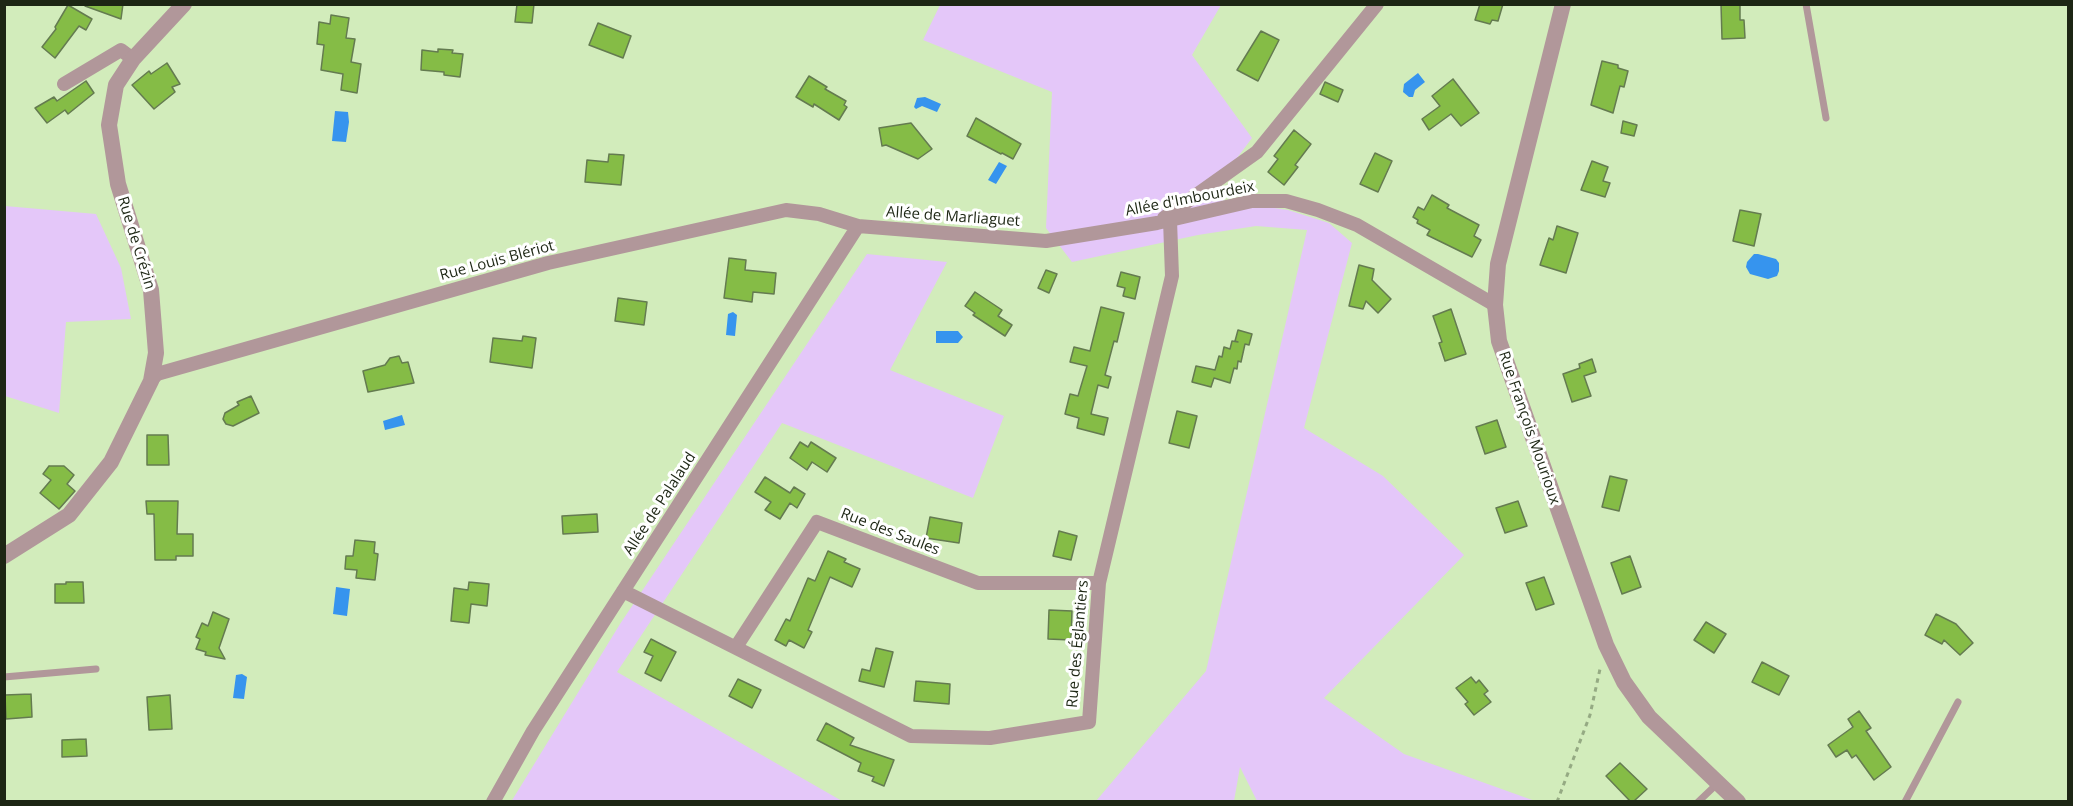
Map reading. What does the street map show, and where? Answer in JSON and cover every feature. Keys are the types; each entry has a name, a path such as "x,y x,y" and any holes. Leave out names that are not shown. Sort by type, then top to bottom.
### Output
{"street":[{"name":"Rue de Crézin","path":"4,556 69,515 111,462 151,381 156,353 151,290 118,184 109,125 116,84 133,59 184,4"},
{"path":"1164,222 1257,152 1377,4"},
{"name":"Rue François Mourioux","path":"1563,4 1498,264 1495,305 1499,341 1606,645 1624,682 1648,717 1738,801"},
{"path":"64,84 121,50 133,59"},
{"name":"Allée d'Imbourdeix","path":"1046,241 1164,222 1252,201 1286,201 1357,225 1495,305"},
{"name":"Rue Louis Blériot","path":"151,381 157,374 548,263 786,210 819,214 858,226"},
{"name":"Rue des Églantiers","path":"623,591 911,736 990,738 1089,722 1099,584 1172,276 1164,222"},
{"name":"Allée de Marliaguet","path":"858,226 1046,241"},
{"name":"Allée de Palalaud","path":"493,801 533,731 858,226"},
{"name":"Rue des Saules","path":"736,647 817,522 978,583 1099,584"}],"lane":[{"path":"1806,4 1826,118"},
{"path":"4,677 96,669"},
{"path":"1905,801 1958,702"},
{"path":"1698,801 1718,783"}],"path":[{"path":"1557,801 1590,715 1606,645"}],"shaded area":[{"path":"940,5 1221,5 1192,55 1252,138 1207,198 1288,210 1329,223 1352,243 1304,428 1383,476 1464,555 1324,698 1404,754 1535,801 1257,801 1240,767 1234,801 1096,801 1206,671 1307,230 1256,226 1198,235 1072,262 1046,228 1052,92 923,40"},
{"path":"5,206 96,214 121,268 131,319 66,322 59,413 5,396"},
{"path":"867,254 947,262 890,370 1004,416 973,498 782,423 617,672 842,801 511,802 620,624"}],"water":[{"path":"1418,73 1425,82 1415,90 1413,97 1409,97 1403,92 1404,84"},
{"path":"925,97 941,104 937,112 922,106 916,109 914,107 917,98"},
{"path":"335,111 348,112 346,142 332,141"},
{"path":"999,162 1007,166 996,184 988,180"},
{"path":"1754,254 1776,259 1779,263 1777,276 1768,279 1750,274 1746,267 1747,262"},
{"path":"733,312 737,315 735,336 726,335 728,314"},
{"path":"936,331 958,331 963,337 958,343 936,343"},
{"path":"402,415 405,425 385,430 383,421"},
{"path":"336,587 350,589 347,616 333,614"},
{"path":"242,674 247,677 244,699 233,698 236,675"}],"building":[{"path":"86,4 123,4 121,19 85,6"},
{"path":"517,4 534,4 532,23 515,22"},
{"path":"1480,4 1503,4 1498,21 1492,20 1490,24 1475,20"},
{"path":"1721,4 1740,4 1740,20 1744,20 1745,38 1722,39"},
{"path":"68,5 92,19 86,30 79,26 55,58 42,47 56,29"},
{"path":"331,15 349,18 346,38 355,39 351,62 361,64 357,93 341,90 343,74 321,70 324,45 317,44 319,22 330,24"},
{"path":"598,23 631,36 623,58 589,45"},
{"path":"1261,31 1279,40 1258,81 1237,70"},
{"path":"438,49 453,50 452,53 463,54 460,77 444,75 444,72 421,70 422,50 438,52"},
{"path":"1602,61 1618,65 1618,68 1628,71 1624,87 1620,86 1613,113 1591,105"},
{"path":"167,63 180,84 172,87 175,92 154,109 132,85 149,71 151,74"},
{"path":"809,76 827,87 825,89 846,101 844,105 847,107 839,120 814,104 813,107 796,97"},
{"path":"1453,79 1479,113 1461,126 1451,114 1429,130 1422,119 1440,106 1432,96"},
{"path":"86,81 94,93 68,114 65,110 47,123 35,108 54,97 57,101"},
{"path":"1325,82 1343,90 1338,102 1320,94"},
{"path":"976,118 1021,144 1013,159 967,136"},
{"path":"1623,121 1637,125 1634,136 1621,133"},
{"path":"911,123 932,149 918,159 886,145 882,146 879,128"},
{"path":"1294,130 1311,144 1295,165 1298,167 1284,185 1268,172 1278,159 1274,156"},
{"path":"1375,153 1392,161 1378,192 1360,184"},
{"path":"609,154 624,155 621,185 585,182 587,160 608,162"},
{"path":"1592,161 1608,167 1603,181 1610,183 1605,197 1581,190"},
{"path":"1432,195 1449,205 1447,208 1479,225 1474,236 1481,240 1472,257 1427,235 1430,230 1417,223 1418,220 1413,217 1418,207 1424,210"},
{"path":"1740,210 1761,214 1754,246 1733,241"},
{"path":"1557,226 1578,233 1566,273 1540,265 1549,238 1553,240"},
{"path":"729,258 746,260 745,270 776,273 774,294 753,292 752,302 724,298"},
{"path":"1359,265 1374,269 1372,280 1391,299 1378,313 1366,301 1363,309 1349,306"},
{"path":"1046,270 1057,274 1049,293 1038,288"},
{"path":"1121,272 1140,277 1135,299 1123,296 1125,288 1117,286"},
{"path":"975,292 1002,310 998,316 1012,325 1005,336 973,315 975,313 965,306"},
{"path":"618,298 647,302 644,325 615,321"},
{"path":"1101,307 1124,313 1117,342 1114,341 1105,375 1111,377 1108,388 1098,385 1091,414 1108,418 1104,435 1077,428 1079,418 1065,414 1070,394 1078,396 1087,366 1070,362 1074,347 1090,351"},
{"path":"1451,309 1466,354 1445,361 1439,343 1442,342 1433,316"},
{"path":"1238,330 1252,334 1249,345 1245,344 1241,362 1238,361 1237,369 1234,368 1230,383 1214,378 1211,387 1192,382 1196,366 1215,370 1224,347 1230,349 1232,341 1238,342 1235,341"},
{"path":"523,336 536,338 532,368 490,362 493,338 522,341"},
{"path":"399,356 402,363 408,362 414,383 368,392 363,371 385,365 390,358"},
{"path":"1592,359 1596,372 1584,376 1591,396 1572,402 1563,374 1580,368 1579,364"},
{"path":"251,396 259,413 233,426 226,424 223,419 225,413 239,405 237,402"},
{"path":"1177,411 1197,416 1189,448 1169,443"},
{"path":"1497,420 1506,447 1485,454 1476,427"},
{"path":"147,435 168,435 169,465 147,465"},
{"path":"800,442 808,447 811,442 836,458 827,472 812,462 807,470 790,458"},
{"path":"49,466 64,466 74,475 67,484 75,491 59,509 40,493 51,480 43,474"},
{"path":"1610,476 1627,480 1619,511 1602,507"},
{"path":"765,477 790,493 794,487 805,494 797,508 790,503 780,519 765,510 771,502 755,492"},
{"path":"146,501 178,501 177,534 193,534 193,556 176,556 176,560 155,560 154,514 147,514"},
{"path":"1518,501 1527,526 1505,533 1496,508"},
{"path":"597,514 598,532 563,534 562,516"},
{"path":"930,517 962,523 959,543 926,538"},
{"path":"1059,531 1077,536 1071,560 1053,556"},
{"path":"355,540 375,542 374,553 378,554 375,580 356,578 357,570 345,569 346,556 353,556"},
{"path":"828,551 846,559 844,562 860,569 852,587 830,577 808,630 812,632 804,648 789,640 786,646 775,640 786,619 790,621 808,578 815,581"},
{"path":"1630,556 1641,587 1622,594 1611,563"},
{"path":"1544,577 1554,604 1536,610 1526,583"},
{"path":"66,582 83,582 84,603 55,603 55,584 66,584"},
{"path":"469,582 489,584 487,606 471,604 469,623 451,621 454,588 468,590"},
{"path":"1049,610 1072,611 1071,640 1048,639"},
{"path":"213,612 229,619 219,648 225,659 205,655 206,652 196,649 200,639 196,637 202,623 208,626"},
{"path":"1936,614 1956,624 1973,643 1960,655 1944,640 1942,644 1925,635"},
{"path":"1706,622 1726,634 1714,653 1694,640"},
{"path":"651,639 676,652 661,681 645,673 653,656 644,652"},
{"path":"876,648 893,652 884,687 859,681 862,669 870,671"},
{"path":"1762,662 1789,676 1779,695 1752,682"},
{"path":"1471,677 1476,683 1479,680 1488,691 1484,694 1491,702 1474,715 1465,704 1468,702 1456,688"},
{"path":"738,679 761,690 752,708 729,696"},
{"path":"916,681 950,684 949,704 914,701"},
{"path":"31,694 32,717 6,719 5,695"},
{"path":"170,695 172,729 149,730 147,697"},
{"path":"1859,711 1871,728 1866,731 1891,767 1874,780 1856,755 1852,758 1847,750 1836,757 1828,745 1853,727 1848,719"},
{"path":"826,723 854,738 850,745 894,760 884,786 872,781 874,777 858,771 861,763 817,740"},
{"path":"86,739 87,756 62,757 62,740"},
{"path":"1620,763 1647,789 1634,801 1630,801 1606,776"}]}
